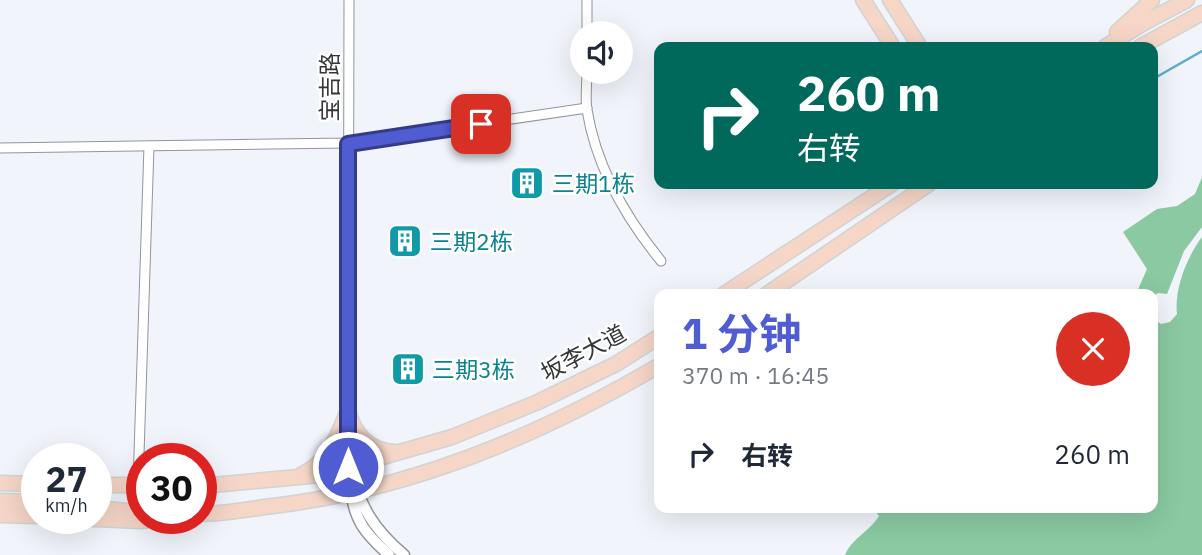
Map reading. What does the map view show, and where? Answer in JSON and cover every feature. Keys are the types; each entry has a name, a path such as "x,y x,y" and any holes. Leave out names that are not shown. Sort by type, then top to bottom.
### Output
{"main road":[{"path":"863,0 890,42"},
{"path":"890,0 917,42"},
{"path":"1108,42 1152,0"},
{"path":"1111,42 1187,0"},
{"path":"1149,42 1202,13"},
{"path":"732,289 884,189"},
{"path":"774,289 922,189"},
{"name":"坂李大道","path":"217,484 320,475 452,437 538,402 616,364 654,339"},
{"path":"217,512 290,505 354,494 443,468 518,440 654,368"},
{"path":"348,410 356,433 365,442 376,448 400,452"},
{"path":"291,478 306,472 325,457 348,410"},
{"path":"0,483 21,484"},
{"path":"0,501 21,502"},
{"path":"0,515 21,516"}],"street":[{"name":"宝吉路","path":"348,467 349,0"},
{"path":"587,0 587,21"},
{"path":"587,84 587,108 596,145 614,189 638,231 661,261"},
{"path":"0,148 348,144 587,108"},
{"path":"141,443 149,146"},
{"path":"348,467 354,494 354,513 369,535 389,555"},
{"path":"354,494 369,519 404,555"}],"green space":[{"path":"1202,177 1202,227 1184,251 1167,294 1158,293 1158,289 1138,289 1147,269 1123,232 1157,209 1177,206 1195,194"},
{"path":"1202,237 1202,555 845,555 879,516 877,513 1158,513 1158,322 1170,322 1177,314 1178,294 1191,254"}],"waterway":[{"path":"1158,76 1202,51"}],"place":[{"name":"三期1栋","path":"527,183"},
{"name":"三期2栋","path":"405,241"},
{"name":"三期3栋","path":"408,369"}],"route":[{"path":"348,467 348,144 481,124"}]}
